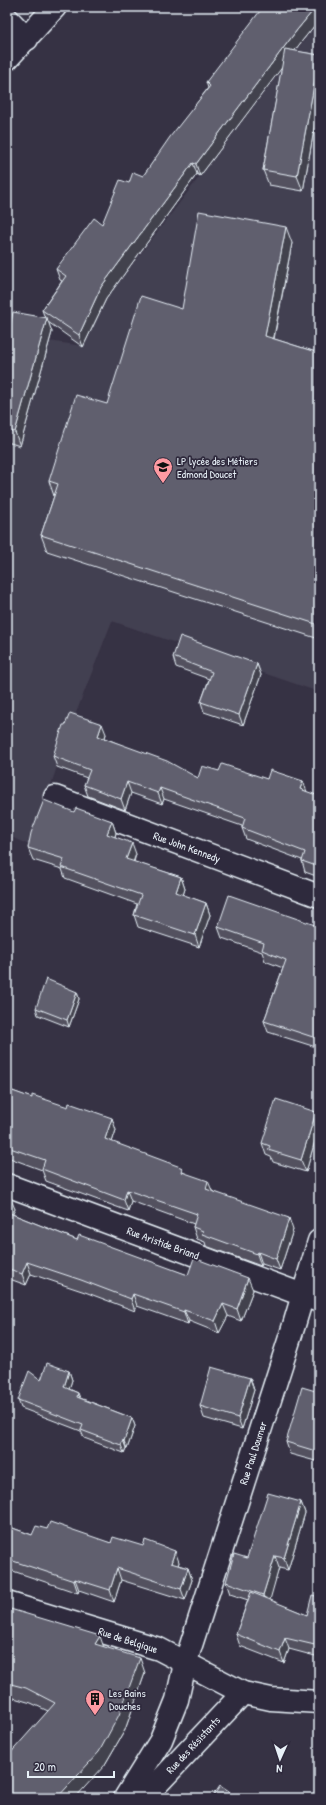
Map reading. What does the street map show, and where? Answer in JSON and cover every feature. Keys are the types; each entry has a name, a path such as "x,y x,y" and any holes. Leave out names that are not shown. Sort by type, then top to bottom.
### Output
{"street":[{"path":"7,59 55,7"},
{"path":"7,18 26,39"},
{"name":"Rue John Kennedy","path":"55,797 319,896"},
{"name":"Rue Aristide Briand","path":"7,1185 311,1298"},
{"name":"Rue Paul Doumer","path":"185,1664 311,1298 319,1241"},
{"name":"Rue de Belgique","path":"7,1603 159,1649 243,1694 272,1699 319,1702"},
{"name":"Rue des Résistants","path":"124,1798 161,1740 177,1700 185,1664"},
{"name":"Rue des Résistants","path":"144,1798 243,1694"}],"shaded area":[{"name":"LP lycée des Métiers Edmond Doucet","path":"319,21 319,692 112,621 67,736 31,846 7,835 7,335 83,346 100,311 98,309"}],"building":[{"path":"263,7 316,7 196,164 193,163 101,287 79,335 42,310 66,276 56,269 94,218 102,224 120,180 129,183 133,172 143,176 170,137 210,86 206,82"},
{"path":"285,49 319,55 297,176 263,170"},
{"path":"199,211 286,227 265,336 319,353 319,625 41,535 58,484 49,481 76,395 107,404 141,296 182,309"},
{"path":"13,312 47,318 15,432 7,430 7,341"},
{"path":"180,636 257,664 239,715 201,702 212,672 173,657"},
{"path":"70,713 102,724 98,736 167,761 198,778 202,766 219,771 222,764 267,779 270,770 303,781 300,789 319,796 319,867 302,861 305,852 242,828 245,818 160,788 158,793 127,782 121,799 84,785 90,770 53,756 63,725 65,725"},
{"path":"44,800 74,812 76,808 112,821 107,834 132,843 126,859 181,877 176,892 206,903 195,935 134,915 141,895 61,867 64,859 28,848 31,833"},
{"path":"229,895 315,925 319,915 319,1039 264,1021 286,960 262,950 264,943 218,927"},
{"path":"46,979 77,992 67,1020 36,1008"},
{"path":"7,1089 32,1098 32,1095 68,1107 69,1103 112,1118 105,1139 183,1168 182,1172 208,1181 206,1189 289,1218 276,1259 258,1252 257,1254 202,1234 203,1231 193,1227 197,1214 127,1190 124,1200 42,1169 45,1160 7,1147"},
{"path":"276,1099 316,1112 301,1160 268,1150 270,1146 262,1143"},
{"path":"7,1196 10,1197 7,1205"},
{"path":"7,1212 77,1240 79,1235 188,1275 194,1258 248,1278 237,1309 223,1304 215,1321 133,1294 131,1299 27,1262 22,1274 7,1268"},
{"path":"47,1363 69,1371 64,1387 78,1393 77,1397 132,1418 124,1441 123,1440 121,1445 81,1430 83,1425 18,1400 29,1371 41,1380"},
{"path":"211,1367 250,1378 238,1418 200,1406"},
{"path":"302,1387 319,1392 319,1452 286,1442"},
{"path":"268,1493 301,1502 284,1558 275,1556 263,1595 226,1582 234,1554 247,1558"},
{"path":"50,1522 111,1543 113,1537 143,1546 145,1540 175,1551 171,1563 188,1568 181,1589 117,1568 110,1590 75,1579 74,1581 7,1559 7,1526 32,1535 36,1526 47,1529"},
{"path":"251,1592 307,1615 312,1595 319,1597 319,1646 285,1638 280,1652 236,1634"},
{"path":"7,1608 100,1636 95,1644 140,1658 119,1715 99,1752 57,1798 7,1798 7,1757 55,1703 26,1688 7,1683"},
{"path":"220,1786 238,1798 212,1798"}],"place":[{"name":"LP lycée des Métiers Edmond Doucet","path":"163,484"},
{"name":"Les Bains Douches","path":"95,1716"}]}
